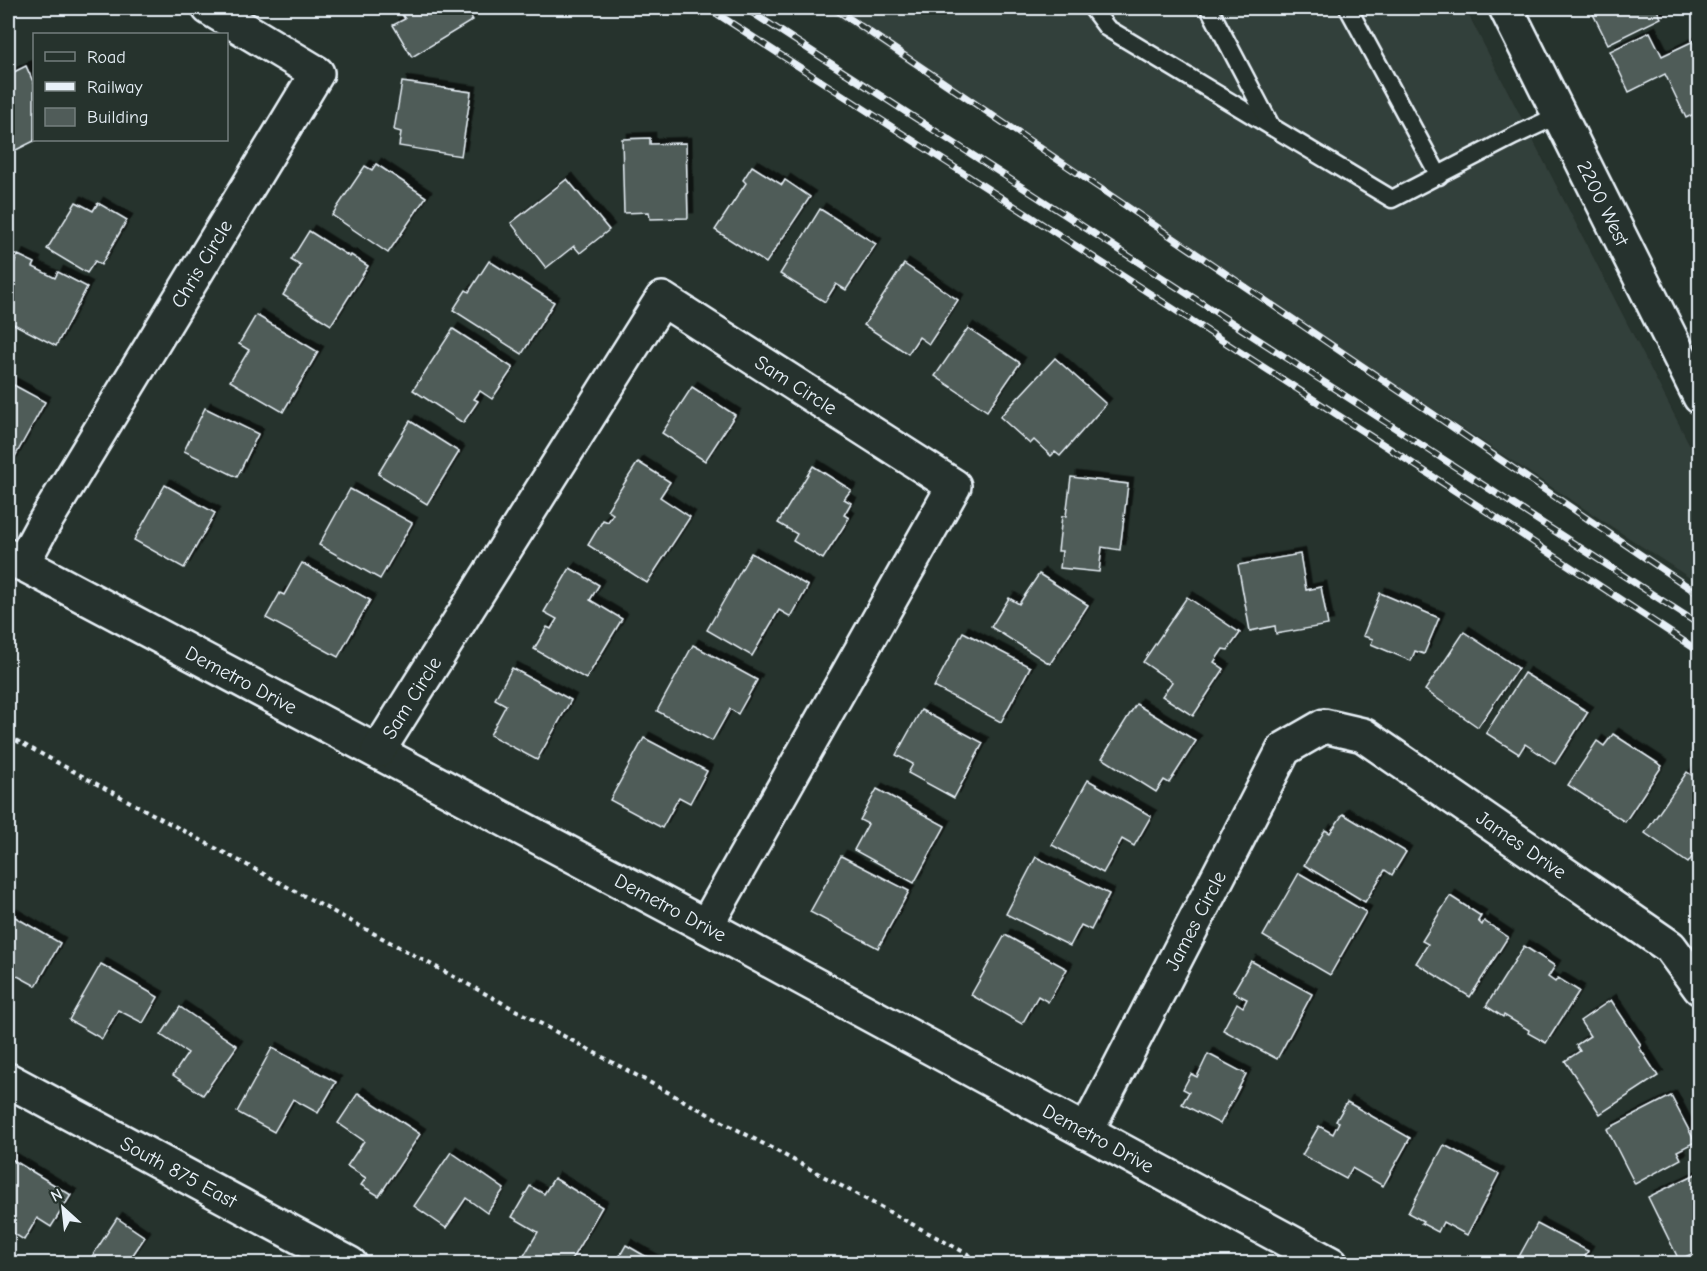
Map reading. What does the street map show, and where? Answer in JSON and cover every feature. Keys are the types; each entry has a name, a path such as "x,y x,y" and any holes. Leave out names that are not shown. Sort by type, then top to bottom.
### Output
{"street":[{"name":"Chris Circle","path":"15,560 43,525 317,73 209,8"},
{"name":"2200 West","path":"1506,8 1700,397"},
{"name":"Sam Circle","path":"378,751 662,299 954,486 706,926"},
{"name":"Demetro Drive","path":"15,560 706,926 1331,1263"},
{"name":"James Drive","path":"1324,726 1363,735 1670,947 1700,988"},
{"name":"James Circle","path":"1086,1132 1284,749 1324,726"},
{"name":"South 875 East","path":"8,1080 350,1263"}],"lane":[{"path":"1092,8 1107,28 1392,199 1559,115"},
{"path":"1209,8 1271,126"},
{"path":"1348,8 1438,176"}],"path":[{"path":"8,736 986,1263"}],"shaded area":[{"path":"823,8 1465,8 1699,463 1699,584"}],"building":[{"path":"398,8 466,8 473,20 412,57 393,25 405,19"},
{"path":"1590,8 1656,8 1661,18 1608,44"},
{"path":"1650,32 1662,56 1700,38 1700,111 1686,118 1665,74 1629,92 1610,51"},
{"path":"26,66 33,82 34,141 8,154 8,75"},
{"path":"402,82 471,92 461,156 399,146 401,132 394,130"},
{"path":"650,138 650,144 686,143 688,218 650,219 649,212 624,213 622,139"},
{"path":"376,164 426,197 388,253 332,215 365,166 372,170"},
{"path":"752,166 782,185 785,180 810,197 766,263 715,230 746,183 743,180"},
{"path":"567,179 609,230 580,253 574,246 546,268 511,223"},
{"path":"76,202 93,211 98,203 127,220 101,265 95,261 87,273 47,249"},
{"path":"820,209 876,244 846,290 836,284 825,302 780,274"},
{"path":"309,231 368,266 331,325 283,295 301,266 291,260"},
{"path":"18,255 35,263 33,267 55,278 58,272 87,287 56,346 8,321 8,277"},
{"path":"489,261 554,302 522,354 453,310 466,290 469,292"},
{"path":"904,264 958,300 929,344 919,337 908,354 864,325"},
{"path":"256,315 318,352 283,412 230,381 249,350 239,344"},
{"path":"968,328 1020,363 987,411 935,376"},
{"path":"453,329 513,368 492,399 480,391 474,399 478,401 463,423 413,390"},
{"path":"1055,358 1106,404 1060,456 1055,452 1051,456 1034,440 1030,444 1000,417"},
{"path":"8,382 45,402 12,462 8,459"},
{"path":"692,387 735,415 705,461 662,433"},
{"path":"205,408 258,434 237,477 184,451"},
{"path":"410,421 459,452 427,504 378,474"},
{"path":"638,462 670,482 660,497 690,517 647,583 588,545 603,520 608,522 613,514 607,510"},
{"path":"813,466 851,490 844,499 851,503 844,515 849,518 823,559 793,541 797,534 778,523"},
{"path":"1071,477 1128,484 1120,550 1102,547 1099,572 1060,568 1062,551 1058,551 1062,516 1066,516"},
{"path":"165,485 215,513 184,568 134,540"},
{"path":"350,489 412,523 380,579 319,545"},
{"path":"751,553 808,586 791,617 779,610 752,656 707,630"},
{"path":"1300,554 1306,590 1321,587 1328,625 1276,634 1275,626 1250,631 1238,565"},
{"path":"302,563 370,600 338,657 266,618 280,593 284,595"},
{"path":"570,568 599,585 590,600 622,619 586,679 534,649 547,627 551,629 557,619 544,612"},
{"path":"1039,574 1088,605 1050,664 991,627 1009,598 1019,604"},
{"path":"1380,593 1439,618 1424,654 1415,651 1411,661 1371,644 1373,639 1363,636"},
{"path":"1187,597 1240,633 1228,650 1223,649 1214,662 1224,669 1193,716 1162,696 1172,682 1143,662"},
{"path":"963,632 1030,667 1001,722 934,687"},
{"path":"1464,632 1518,668 1478,727 1425,690"},
{"path":"693,645 757,680 738,714 730,709 712,741 657,711"},
{"path":"512,668 571,700 537,760 490,735 506,705 495,699"},
{"path":"1524,673 1588,712 1555,764 1525,744 1519,754 1486,733"},
{"path":"1136,704 1196,741 1169,783 1164,780 1156,792 1102,758"},
{"path":"921,710 983,743 954,798 908,773 913,764 896,755"},
{"path":"1613,734 1662,766 1625,822 1568,785 1597,741 1604,746"},
{"path":"644,738 707,771 690,803 679,797 662,828 610,800"},
{"path":"1687,772 1700,781 1700,846 1688,863 1645,833"},
{"path":"1088,780 1151,816 1134,846 1122,839 1103,873 1052,845"},
{"path":"877,789 945,826 914,883 854,850 868,824 860,820"},
{"path":"1343,814 1406,852 1392,875 1385,870 1365,902 1304,865 1325,830 1330,833"},
{"path":"841,856 909,891 878,948 810,912"},
{"path":"1036,857 1109,894 1091,930 1081,925 1070,946 1006,914"},
{"path":"1299,873 1366,912 1330,975 1263,936"},
{"path":"1450,896 1481,916 1478,921 1482,925 1484,921 1508,937 1470,997 1416,963 1428,944 1422,941"},
{"path":"8,913 60,943 36,986 12,973 8,980"},
{"path":"1005,935 1067,969 1048,1002 1038,996 1022,1024 971,995"},
{"path":"1524,946 1555,966 1548,977 1555,982 1558,978 1579,991 1546,1043 1528,1033 1529,1030 1486,1006"},
{"path":"1251,961 1312,994 1277,1059 1223,1030 1237,1003 1243,1007 1247,999 1233,992"},
{"path":"101,964 158,997 143,1023 118,1010 102,1039 69,1020"},
{"path":"1611,1000 1641,1045 1639,1047 1658,1076 1600,1114 1565,1061 1580,1051 1576,1045 1590,1036 1580,1021"},
{"path":"180,1007 237,1046 203,1095 173,1075 188,1053 161,1035"},
{"path":"272,1048 336,1082 318,1113 293,1099 274,1132 237,1112"},
{"path":"1208,1054 1246,1074 1220,1124 1182,1104 1189,1092 1183,1089 1191,1074 1197,1077"},
{"path":"358,1093 420,1134 379,1196 361,1185 366,1178 347,1166 364,1141 338,1123"},
{"path":"1671,1096 1695,1142 1677,1151 1681,1159 1635,1184 1607,1129"},
{"path":"1347,1102 1410,1138 1383,1186 1352,1168 1346,1179 1302,1155 1319,1126 1333,1134 1339,1122 1336,1121"},
{"path":"1444,1145 1499,1174 1467,1235 1443,1222 1438,1232 1408,1213"},
{"path":"451,1152 504,1189 487,1213 466,1198 446,1228 414,1206"},
{"path":"8,1157 71,1195 51,1227 37,1218 24,1240 8,1230"},
{"path":"1700,1172 1700,1250 1679,1260 1648,1197"},
{"path":"554,1178 602,1207 569,1264 519,1264 538,1232 512,1217 530,1186 544,1194"},
{"path":"117,1218 145,1237 128,1262 130,1264 87,1264"},
{"path":"1537,1224 1588,1251 1581,1264 1519,1264 1516,1262"},
{"path":"626,1245 659,1264 615,1264"}],"railway":[{"path":"708,8 1700,652"},
{"path":"745,8 1700,625"},
{"path":"834,8 1700,595"}]}
